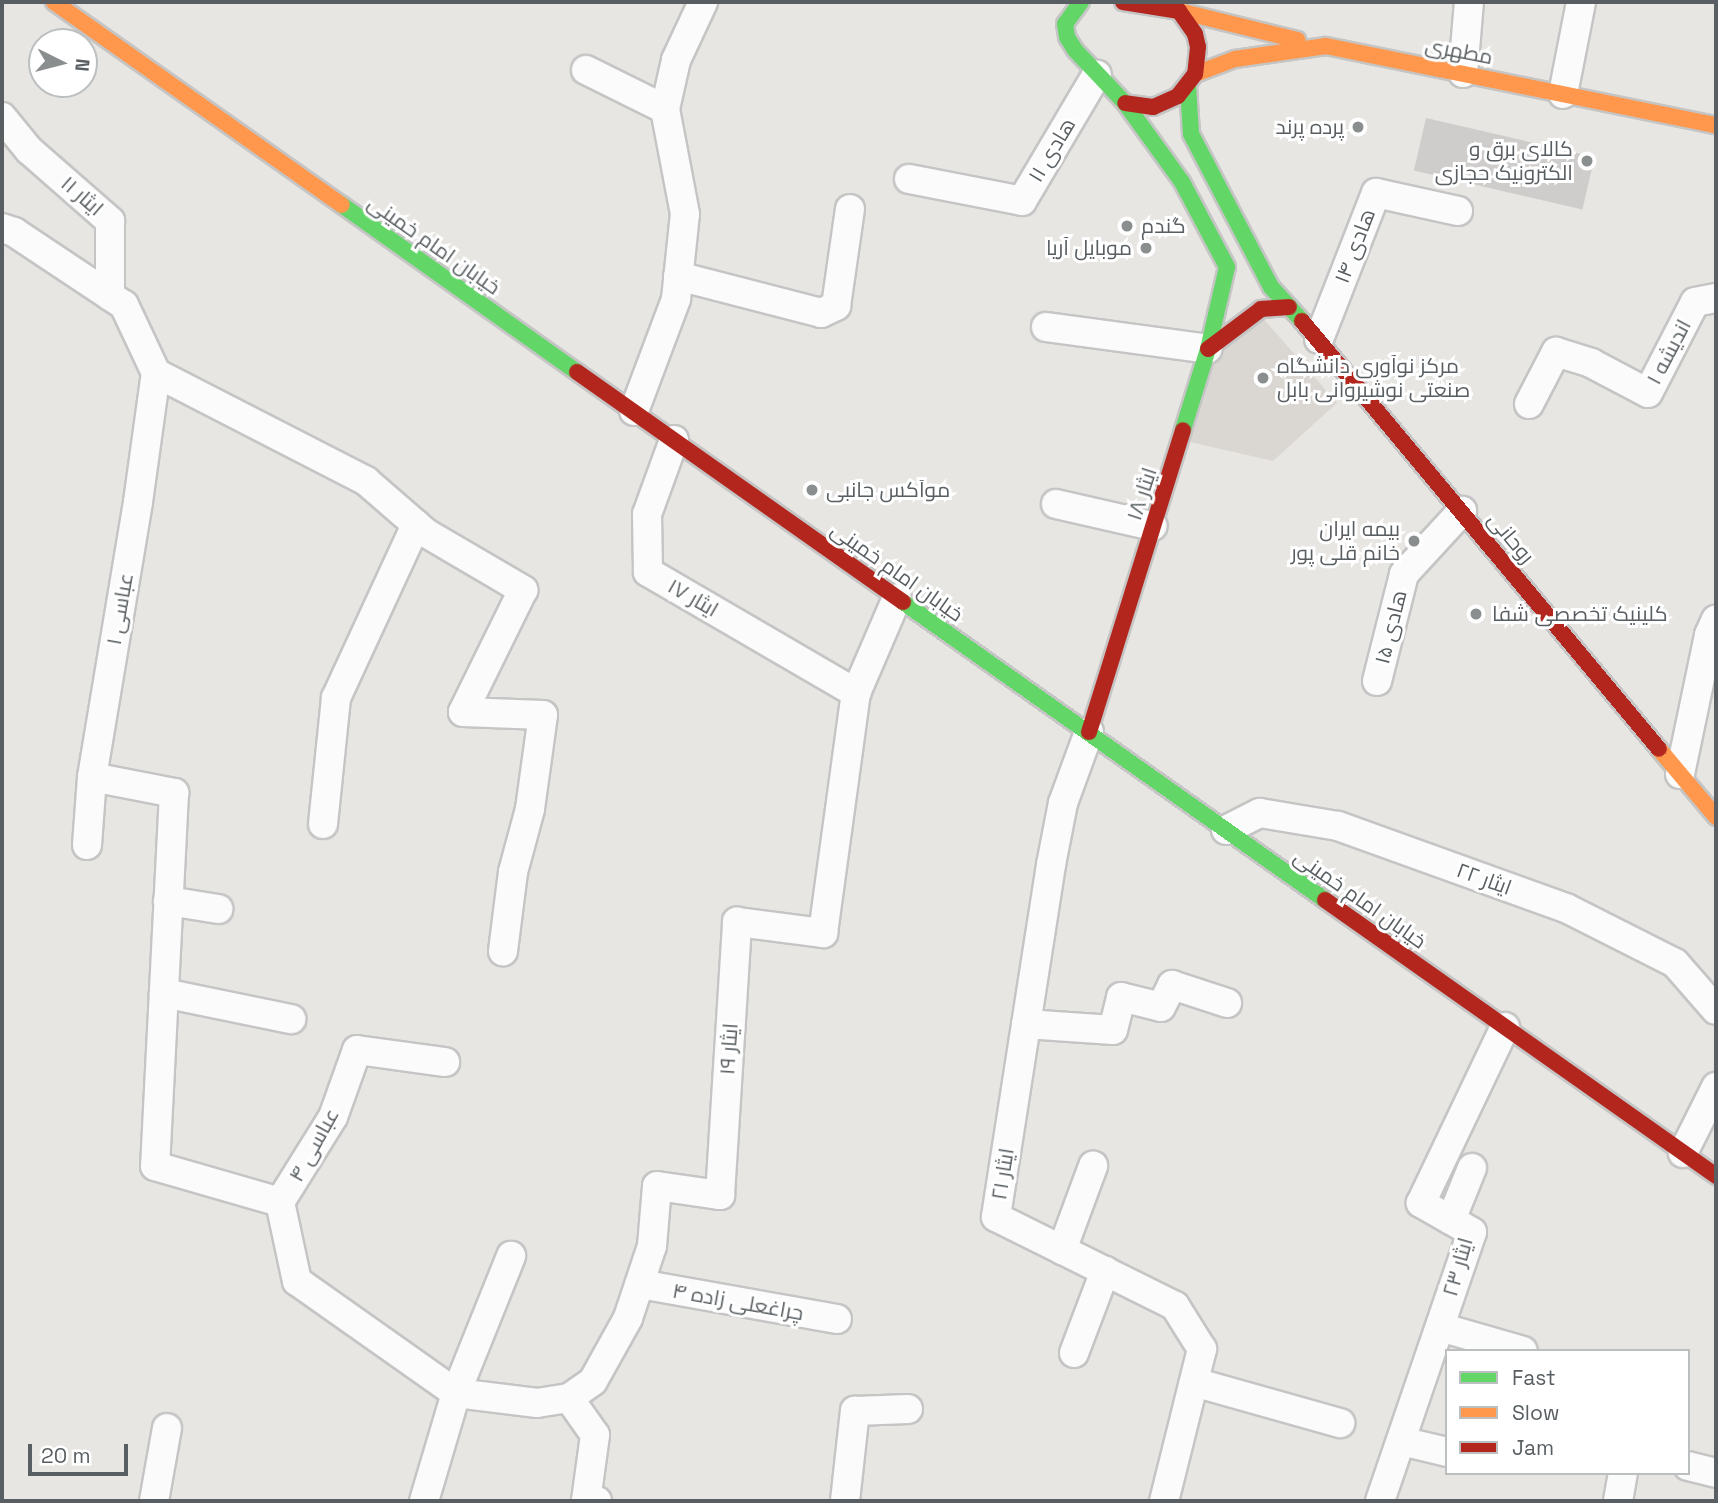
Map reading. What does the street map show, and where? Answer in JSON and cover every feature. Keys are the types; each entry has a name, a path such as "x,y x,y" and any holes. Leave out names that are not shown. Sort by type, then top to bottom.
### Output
{"main road":[{"path":"1065,24 1073,9 1081,2"},
{"path":"1123,2 1178,8 1238,28 1326,46"},
{"name":"خیابان امام خمینی","path":"63,5 1716,1176"},
{"name":"روحانی","path":"1178,8 1195,34 1198,61 1191,80 1191,134 1271,287 1319,339 1716,817"},
{"path":"1049,9 1065,24 1075,51 1125,103"},
{"name":"مطهری","path":"1125,103 1153,107 1166,103 1191,80 1235,59 1326,46 1716,125"},
{"name":"ایثار ۱۸","path":"1088,733 1208,349 1227,267 1182,182 1125,103"},
{"path":"1208,349 1261,309 1289,307"}],"street":[{"path":"634,411 676,299 685,214 665,108 676,60 703,2"},
{"path":"1463,73 1469,2"},
{"path":"1563,94 1581,2"},
{"path":"586,70 665,108"},
{"name":"هادی ۱۱","path":"909,179 1022,201 1097,74"},
{"name":"ایثار ۱۱","path":"2,117 29,149 110,221 110,296"},
{"name":"هادی ۱۴","path":"1319,339 1376,193 1458,211"},
{"path":"678,276 821,313 836,306 850,209"},
{"path":"2,228 14,232 124,304 156,373 366,481 416,525 523,590 463,712 544,715 530,809 513,873 503,951"},
{"name":"اندیشه ۱","path":"1529,404 1556,352 1591,363 1648,393 1695,302 1716,298"},
{"path":"1046,327 1208,349"},
{"name":"عباسی ۱","path":"87,845 92,777 138,502 156,373"},
{"name":"ایثار ۱۷","path":"674,440 647,514 648,572 856,693"},
{"path":"1056,504 1153,526"},
{"name":"هادی ۱۵","path":"1377,681 1404,574 1462,511"},
{"path":"323,824 336,698 416,525"},
{"name":"ایثار ١٩","path":"569,1398 593,1381 628,1318 652,1246 657,1186 720,1195 737,922 823,933 856,693 897,598"},
{"path":"1680,774 1709,635 1716,620"},
{"name":"ایثار ۲۱","path":"1088,733 1063,803 996,1217 1175,1306 1202,1349 1164,1501"},
{"path":"92,777 174,793 155,1166 281,1202 297,1281 456,1393 537,1403 569,1398 596,1435 586,1501 597,1501"},
{"name":"ایثار ۲۲","path":"1226,830 1260,813 1338,826 1566,908 1675,963 1716,1010"},
{"path":"169,901 218,909"},
{"path":"1026,1024 1113,1030 1121,997 1161,1007 1172,985 1227,1003"},
{"path":"164,993 291,1019"},
{"name":"ایثار ۲۳","path":"1380,1501 1472,1232 1421,1203 1505,1027"},
{"name":"عباسی ۴","path":"281,1202 333,1117 357,1050 445,1062"},
{"path":"1683,1153 1716,1087"},
{"path":"1062,1250 1093,1166"},
{"path":"1451,1220 1472,1168"},
{"path":"424,1501 456,1393 511,1256"},
{"path":"1074,1353 1105,1271"},
{"name":"چراغعلی زاده ۴","path":"639,1284 837,1319"},
{"path":"1440,1327 1516,1349"},
{"path":"1194,1382 1340,1423"},
{"path":"845,1501 855,1411 908,1409"},
{"path":"154,1501 167,1429"},
{"path":"1401,1441 1445,1452"},
{"path":"1690,1466 1716,1473"},
{"path":"1618,1501 1623,1475"}],"shaded area":[{"name":"مرکز نوآوری دانشگاه صنعتی نوشیروانی بابل","path":"1262,317 1337,403 1273,461 1190,442 1218,353"}],"building":[{"path":"1426,118 1595,157 1582,210 1414,171"}],"traffic: fast":[{"path":"1081,2 1065,24 1067,37 1075,50 1125,103 1182,182 1227,267 1208,349 1183,430"},
{"path":"1188,86 1191,134 1271,287 1302,321"},
{"path":"342,205 577,372"},
{"path":"903,602 1325,900"}],"traffic: slow":[{"path":"54,2 342,205"},
{"path":"1179,11 1297,40"},
{"path":"1195,74 1235,59 1326,46 1716,125"},
{"path":"1659,749 1716,817"}],"traffic: jam":[{"path":"1123,2 1179,11 1195,34 1198,47 1195,74 1178,96 1153,107 1125,103"},
{"path":"1208,349 1261,309 1289,307"},
{"path":"1302,321 1659,749"},
{"path":"577,372 903,602"},
{"path":"1089,732 1183,430"},
{"path":"1325,900 1716,1176"}],"place":[{"name":"پرده پرند","path":"1358,127"},
{"name":"کالای برق و الکترونیک حجازی","path":"1587,161"},
{"name":"گندم","path":"1127,226"},
{"name":"موبایل آریا","path":"1146,248"},
{"name":"مرکز نوآوری دانشگاه صنعتی نوشیروانی بابل","path":"1263,378"},
{"name":"مواَکس جانبی","path":"812,490"},
{"name":"بیمه ایران خانم قلی پور","path":"1414,541"},
{"name":"کلینیک تخصصی شفا","path":"1476,614"}]}
